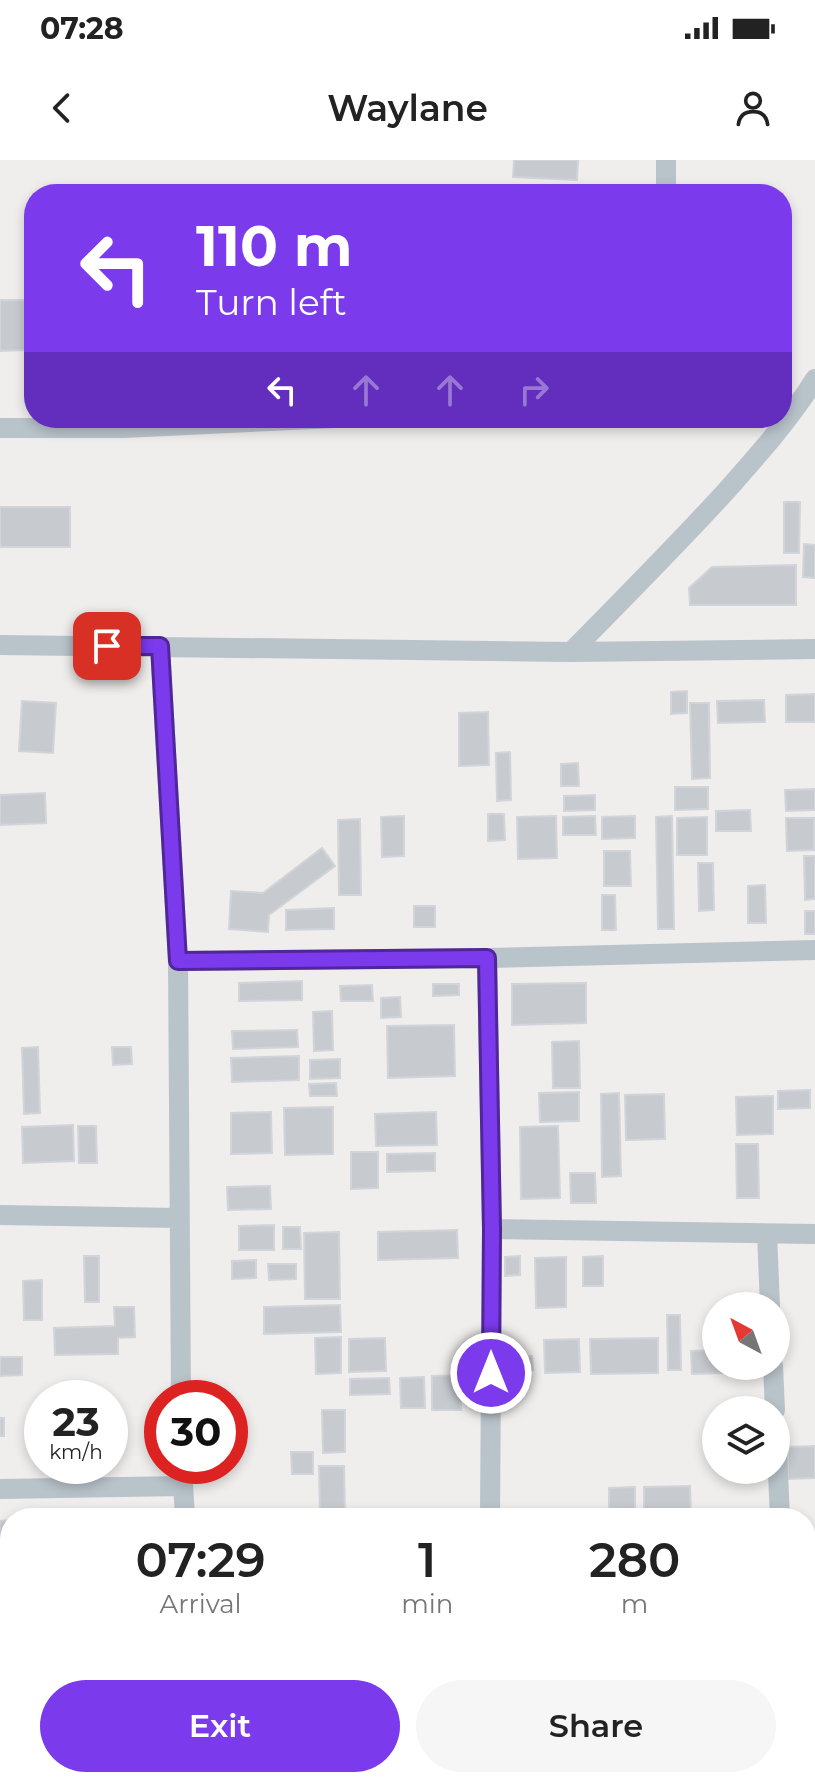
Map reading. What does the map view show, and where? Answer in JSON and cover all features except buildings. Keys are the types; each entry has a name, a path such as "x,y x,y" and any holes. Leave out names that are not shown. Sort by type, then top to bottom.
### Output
{"street":[{"path":"666,160 666,184"},
{"path":"792,412 815,379"},
{"path":"0,428 124,428"},
{"path":"571,652 683,539 779,428"},
{"path":"0,645 571,652 815,649"},
{"path":"160,646 178,961 181,1380"},
{"path":"178,961 815,950"},
{"path":"487,958 492,1229 490,1508"},
{"path":"0,1215 178,1218"},
{"path":"492,1229 815,1234"},
{"path":"767,1234 769,1292"},
{"path":"0,1489 144,1479"},
{"path":"183,1484 184,1508"},
{"path":"778,1484 780,1508"}],"route":[{"path":"107,646 160,646 178,961 487,958 491,1373"}]}
